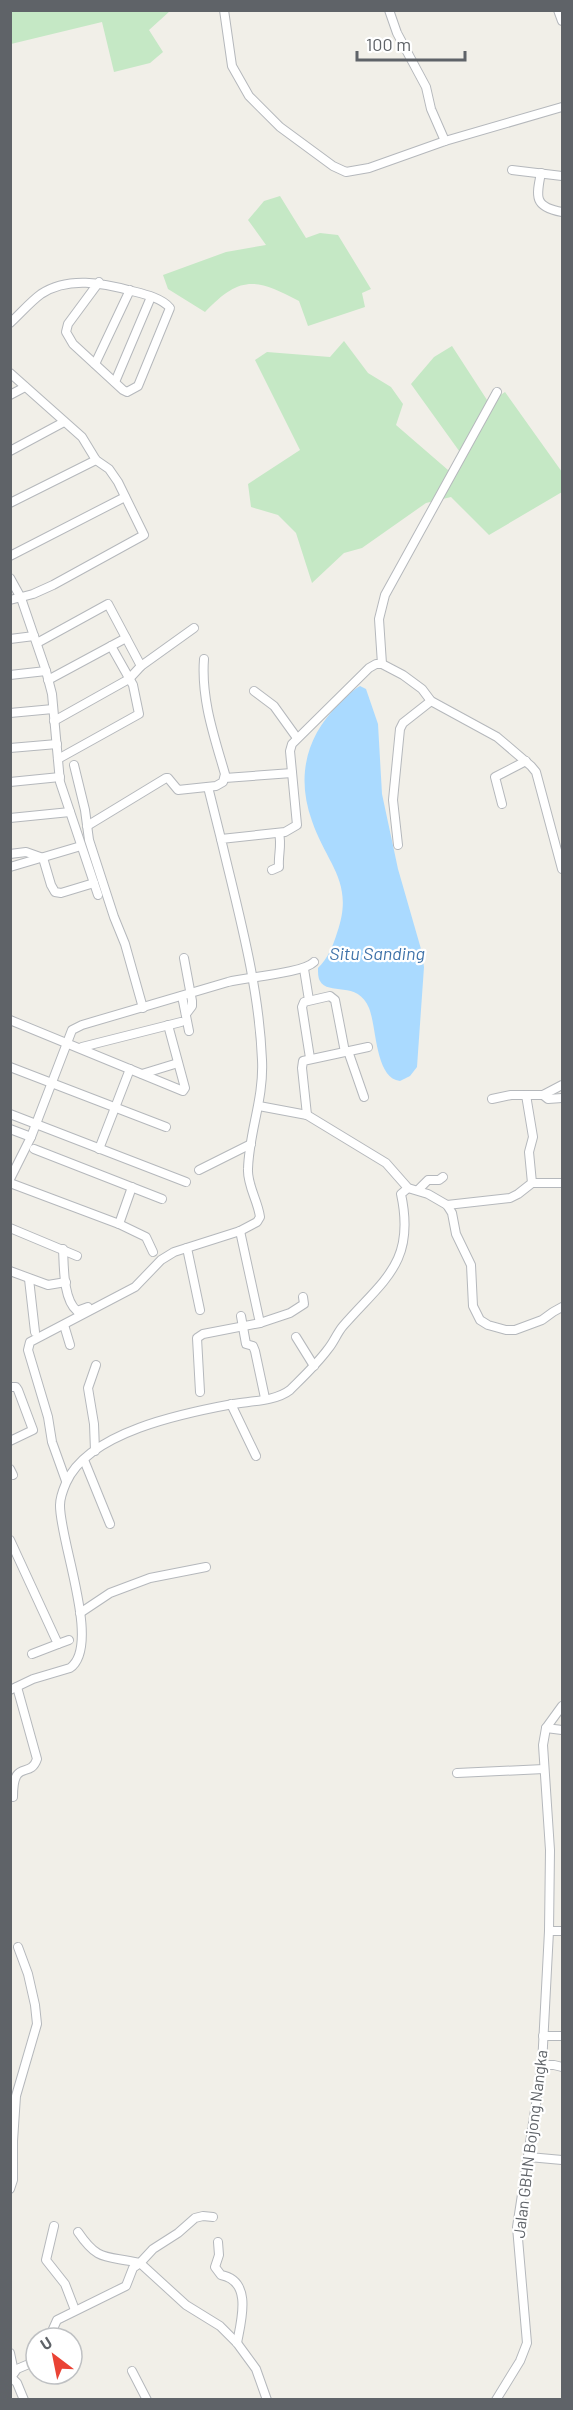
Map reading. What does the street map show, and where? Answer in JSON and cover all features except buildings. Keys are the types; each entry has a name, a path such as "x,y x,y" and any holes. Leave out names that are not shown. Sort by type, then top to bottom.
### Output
{"street":[{"path":"224,10 232,66 249,96 280,127 333,166 346,172 358,171 446,141 562,107"},
{"path":"389,10 397,33 426,87 431,109 446,141"},
{"path":"558,10 562,21"},
{"path":"512,170 562,176"},
{"path":"541,173 536,194 538,200 553,210 562,212"},
{"path":"10,323 44,292 70,284 99,282 130,290 167,304 170,308 138,386 127,392 73,344 66,332 68,324 99,282"},
{"path":"95,364 130,290"},
{"path":"115,382 151,297"},
{"path":"10,374 82,437 96,460 113,474 144,531 142,538 52,585 21,598 10,600"},
{"path":"10,395 25,387"},
{"path":"382,664 380,619 385,594 497,392"},
{"path":"10,451 64,422"},
{"path":"10,502 96,460"},
{"path":"10,556 125,497"},
{"path":"10,578 21,598 46,671 53,709 60,777 98,895"},
{"path":"10,639 35,640 108,604 141,666"},
{"path":"54,721 129,679 141,666 194,628"},
{"path":"48,680 126,638"},
{"path":"58,759 139,714 129,679 111,646"},
{"path":"204,659 204,690 208,714 225,778"},
{"path":"221,839 292,830 297,822 290,751 297,738 369,668 382,664 403,675 422,689 431,702 497,737 536,772 562,869"},
{"path":"10,675 46,671"},
{"path":"254,691 274,706 297,738"},
{"path":"398,845 393,788 400,729 403,723 431,702"},
{"path":"10,713 53,709"},
{"path":"10,748 57,744"},
{"path":"502,804 495,777 526,761"},
{"path":"74,765 95,859 125,944 143,1008"},
{"path":"87,826 166,778 178,790 220,784 225,778 292,773"},
{"path":"10,782 60,777"},
{"path":"66,1481 52,1442 48,1418 28,1350 30,1341 135,1287 169,1255 240,1231 257,1222 260,1217 248,1172 251,1144 260,1106 262,1059 251,976 208,787"},
{"path":"10,819 70,812"},
{"path":"272,870 279,867 277,856 282,844 279,833"},
{"path":"10,867 81,846"},
{"path":"10,854 26,852 43,858"},
{"path":"43,858 55,892 62,893 94,883"},
{"path":"184,958 192,994 192,1006 186,1014"},
{"path":"153,1252 146,1237 10,1181 31,1137 72,1030 251,976 304,969 314,962"},
{"path":"304,969 309,1000"},
{"path":"182,996 189,1031"},
{"path":"310,1058 302,1007 304,1002 309,1000 330,996 335,1000 347,1051 364,1097"},
{"path":"10,1020 82,1047 183,1091 185,1088 168,1025"},
{"path":"82,1047 181,1022"},
{"path":"307,1115 302,1063 310,1058 368,1047"},
{"path":"141,1074 178,1063"},
{"path":"10,1067 166,1127"},
{"path":"99,1149 130,1069"},
{"path":"492,1099 511,1095 543,1095 562,1085"},
{"path":"526,1095 533,1137 529,1156 532,1183"},
{"path":"543,1095 548,1099 562,1098"},
{"path":"260,1106 307,1115 379,1158 408,1188 437,1198 447,1205 452,1213 456,1234 471,1265 473,1306 480,1320 497,1329 514,1330 542,1320 562,1307"},
{"path":"10,1114 186,1182"},
{"path":"10,1129 31,1137"},
{"path":"199,1170 251,1144"},
{"path":"34,1149 162,1199"},
{"path":"418,1190 428,1180 439,1180 443,1177"},
{"path":"447,1205 510,1198 532,1183 562,1183"},
{"path":"119,1224 132,1187"},
{"path":"13,1797 15,1775 31,1768 37,1759 14,1688 76,1664 82,1651 80,1613 60,1513 61,1496 66,1481 94,1451 139,1428 231,1404 286,1393 314,1366 330,1347 342,1327 381,1285 397,1262 403,1248 405,1234 401,1194 408,1188"},
{"path":"10,1228 77,1256"},
{"path":"240,1231 260,1323"},
{"path":"187,1248 200,1310"},
{"path":"63,1249 66,1282 72,1306 77,1311 112,1294"},
{"path":"10,1271 48,1285"},
{"path":"29,1279 35,1332"},
{"path":"32,1292 48,1285 66,1282"},
{"path":"200,1392 197,1338 203,1334 260,1323 299,1309 304,1304 303,1297"},
{"path":"241,1316 246,1344 255,1350 265,1398"},
{"path":"64,1325 70,1345"},
{"path":"296,1337 314,1366"},
{"path":"94,1451 94,1424 88,1388 96,1365"},
{"path":"10,1387 16,1387 18,1390 33,1430 10,1441"},
{"path":"231,1404 256,1456"},
{"path":"84,1460 110,1524"},
{"path":"10,1540 58,1644"},
{"path":"80,1613 110,1593 150,1578 206,1568"},
{"path":"32,1654 69,1641"},
{"path":"562,1706 546,1728 562,1730"},
{"name":"Jalan GBHN Bojong Nangka","path":"496,2400 520,2361 527,2343 517,2228 542,2065 549,1931 550,1850 543,1745 546,1728"},
{"path":"457,1773 544,1769"},
{"path":"549,1931 562,1931"},
{"path":"10,2190 13,2180 13,2096 37,2024 36,2006 18,1947"},
{"path":"543,2036 562,2036"},
{"path":"542,2065 562,2067"},
{"path":"529,2157 562,2160"},
{"path":"55,2326 57,2320 126,2286 132,2268 153,2249 178,2234 195,2218 213,2217"},
{"path":"54,2226 46,2260 65,2284 75,2310"},
{"path":"78,2232 92,2252 101,2257 116,2257 140,2263 186,2305 220,2326 237,2343 256,2369 267,2400"},
{"path":"218,2242 219,2255 214,2263 215,2267 221,2275 234,2280 241,2294 243,2309 237,2343"},
{"path":"10,2353 12,2375 24,2400"},
{"path":"132,2371 147,2400"}],"green space":[{"path":"10,11 170,11 149,30 163,52 150,63 114,72 102,22 11,44"},
{"path":"280,196 306,238 320,233 338,235 371,289 362,293 365,307 308,326 299,301 260,285 249,284 228,291 205,312 168,289 163,275 226,252 266,245 248,220 264,201"},
{"path":"344,341 368,373 391,387 403,404 396,425 448,470 462,455 411,384 434,357 452,346 489,403 505,392 562,472 562,492 489,535 451,497 426,503 362,548 344,553 312,583 296,533 278,515 251,507 248,484 300,450 255,360 267,352 330,357"}],"water":[{"name":"Situ Sanding","path":"360,686 366,689 378,724 382,794 398,869 424,967 417,1067 410,1076 400,1081 392,1078 381,1062 372,1017 364,999 351,991 329,988 320,981 318,975 318,968 327,956 335,938 342,915 343,900 337,874 318,836 307,805 305,773 307,758 312,743 328,716"}]}
